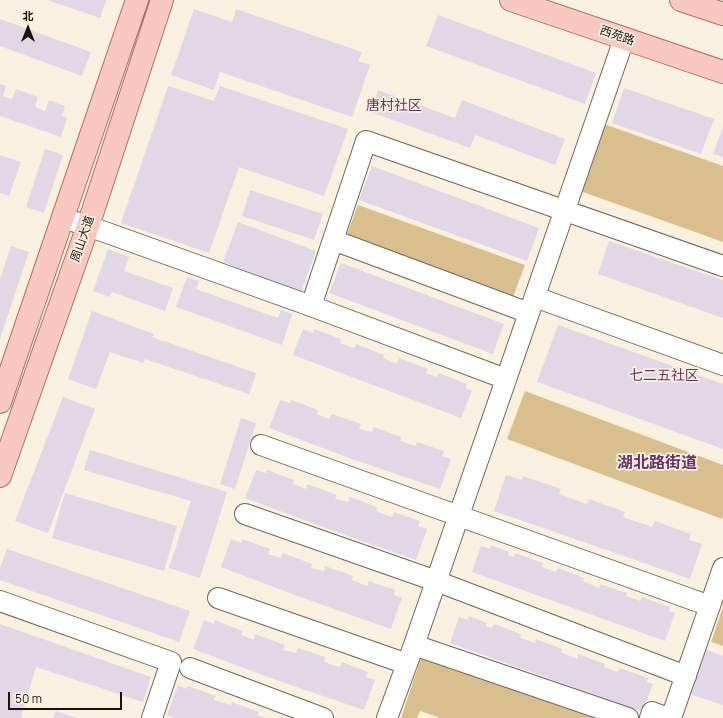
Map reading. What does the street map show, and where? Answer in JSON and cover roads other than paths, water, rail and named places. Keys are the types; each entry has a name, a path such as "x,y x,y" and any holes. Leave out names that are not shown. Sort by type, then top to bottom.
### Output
{"main road":[{"path":"2,390 63,218 137,0"},
{"name":"周山大道","path":"0,476 88,226 162,0"},
{"name":"西苑路","path":"511,0 723,72"},
{"path":"681,0 723,14"}],"lane":[{"path":"387,718 414,645 624,39"},
{"path":"311,306 366,141 723,266"},
{"path":"63,218 311,306 506,379"},
{"path":"332,240 723,365"},
{"path":"260,445 710,606"},
{"path":"246,514 436,581 686,676"},
{"path":"671,718 723,568"},
{"path":"218,598 407,664"},
{"path":"0,601 171,662 152,718"},
{"path":"414,645 628,718"},
{"path":"190,668 323,718"},
{"path":"650,718 652,712 668,718"}],"district":[{"name":"唐村社区","path":"394,106"},
{"name":"七二五社区","path":"664,376"},
{"name":"湖北路街道","path":"657,464"}]}
